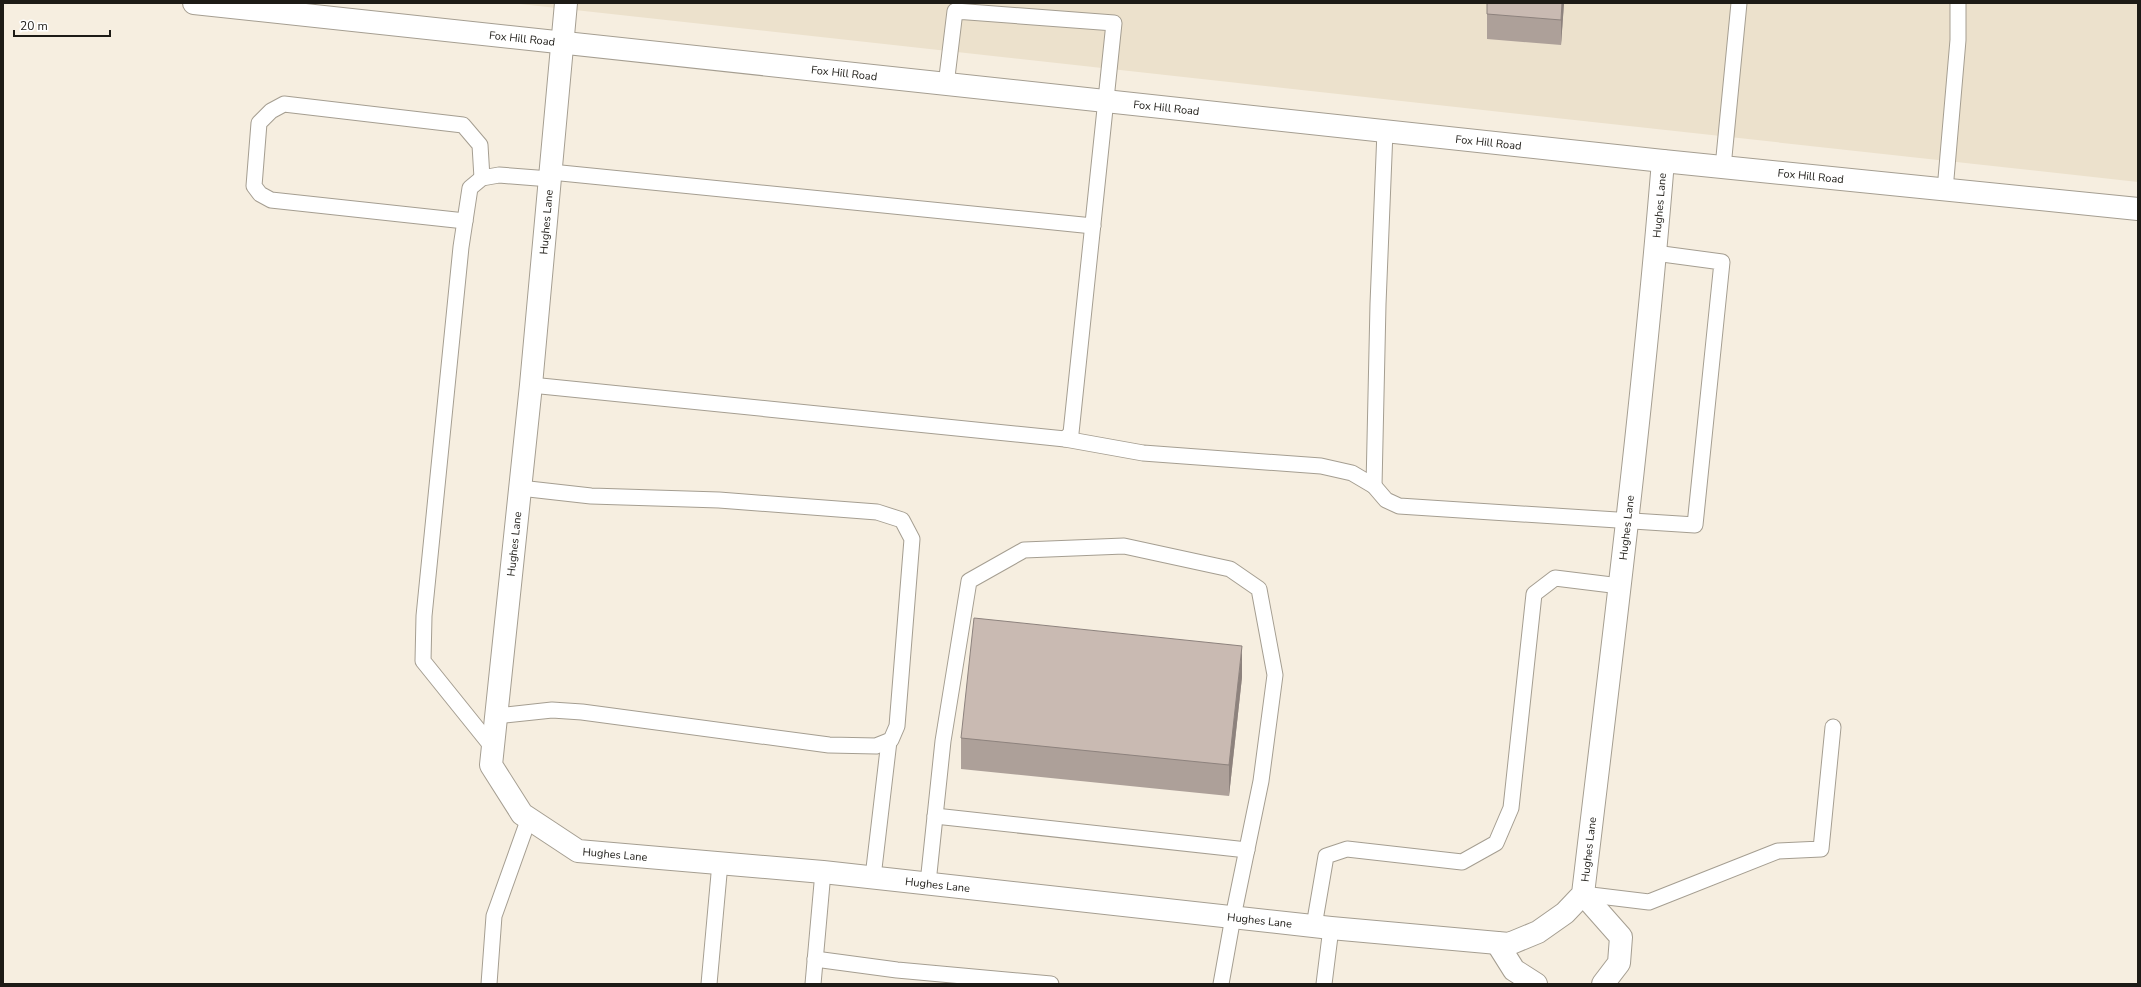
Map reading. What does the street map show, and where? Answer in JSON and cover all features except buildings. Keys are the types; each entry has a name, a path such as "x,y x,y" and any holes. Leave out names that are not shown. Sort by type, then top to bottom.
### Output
{"street":[{"name":"Fox Hill Road","path":"194,3 1106,102 1663,161 2138,209"},
{"name":"Hughes Lane","path":"566,3 531,385 491,765 522,814 578,851 824,872 1323,927 1497,943 1509,944 1538,932 1565,913 1583,894 1620,586 1656,253 1663,161"},
{"name":"Hughes Lane","path":"1583,894 1621,937 1619,962 1603,984"},
{"path":"1497,943 1514,970 1534,983"}],"lane":[{"path":"1723,167 1739,3"},
{"path":"1945,190 1959,34 1958,3"},
{"path":"946,85 955,11 1114,23 1071,433 1065,439"},
{"path":"464,221 271,200 260,194 254,186 258,123 271,111 284,104 463,125 480,145 482,178"},
{"path":"1374,486 1378,304 1385,131"},
{"path":"493,748 423,661 424,616 464,221 470,188 482,178 499,175 550,176 1093,226"},
{"path":"531,385 1065,439 1143,453 1321,466 1352,473 1374,486 1386,500 1399,506 1695,524 1722,262 1656,253"},
{"path":"520,488 591,496 719,500 877,512 902,520 912,539 898,726 889,741 873,877"},
{"path":"928,884 943,741 969,581 1024,550 1124,546 1230,569 1258,589 1275,675 1261,781 1221,984"},
{"path":"1324,984 1323,927 1326,856 1347,849 1462,862 1496,843 1511,808 1534,594 1555,578 1620,586"},
{"path":"496,716 552,710 582,712 829,745 876,746 889,741"},
{"path":"1583,894 1649,902 1778,851 1820,849 1833,727"},
{"path":"935,816 1247,850"},
{"path":"489,984 494,916 529,818"},
{"path":"709,984 720,863"},
{"path":"813,984 824,872"},
{"path":"815,959 898,970 1051,984"}],"shaded area":[{"path":"511,3 2138,3 2138,182"}]}
